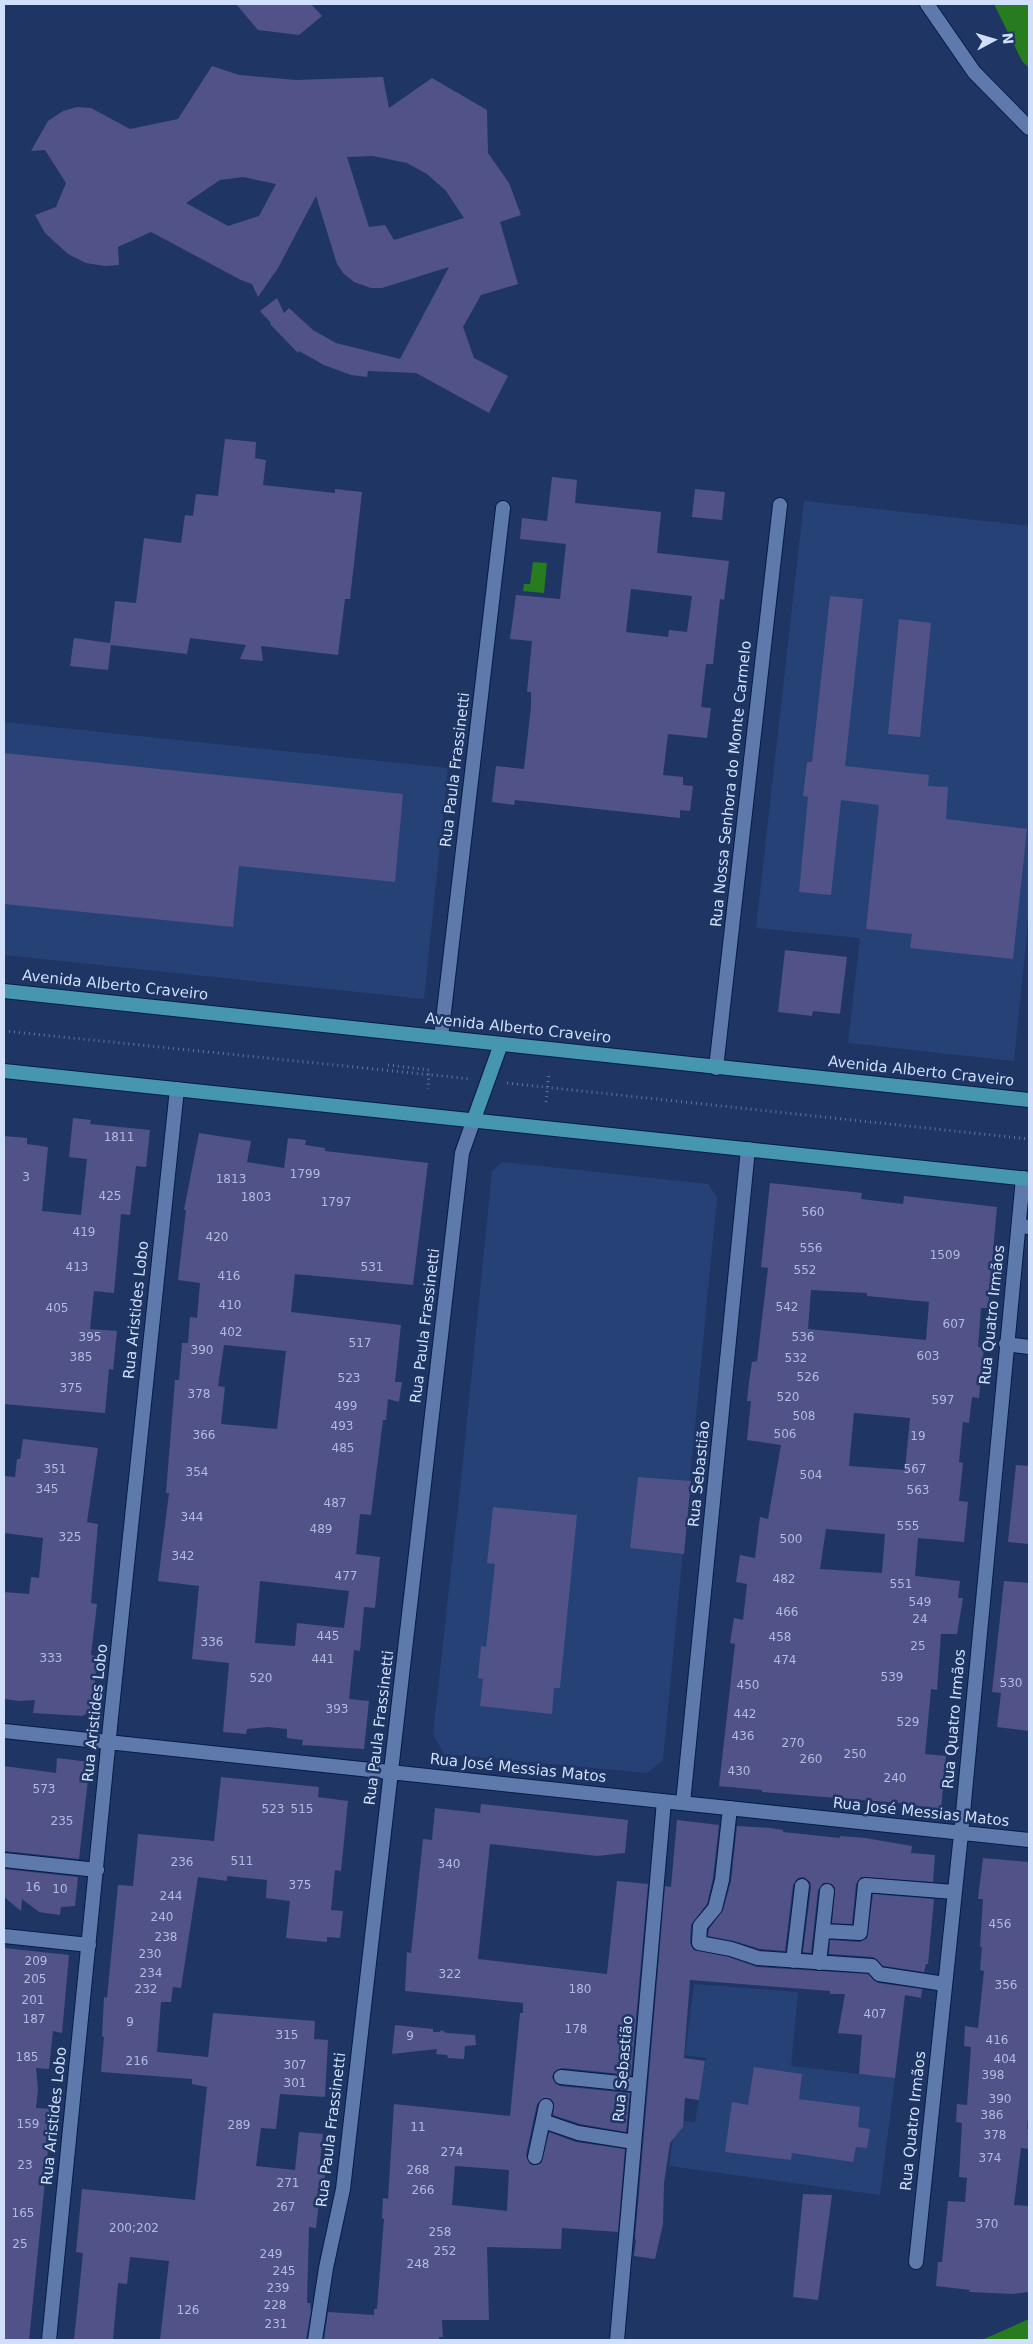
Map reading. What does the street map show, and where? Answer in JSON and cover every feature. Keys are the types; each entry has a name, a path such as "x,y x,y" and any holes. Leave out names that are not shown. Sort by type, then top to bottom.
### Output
{"main road":[{"name":"Avenida Alberto Craveiro","path":"4,991 1029,1100"},
{"path":"474,1119 502,1044"},
{"path":"4,1070 1026,1179"}],"street":[{"path":"927,4 974,72 1029,128"},
{"name":"Rua Nossa Senhora do Monte Carmelo","path":"716,1068 780,505"},
{"name":"Rua Paula Frassinetti","path":"442,1037 503,508"},
{"name":"Rua Aristides Lobo","path":"49,2340 177,1089"},
{"name":"Rua Paula Frassinetti","path":"315,2340 326,2268 343,2190 462,1153 474,1119"},
{"name":"Rua Sebastião","path":"683,1803 748,1149"},
{"name":"Rua Quatro Irmãos","path":"916,2262 961,1834 1006,1344 1024,1227 1026,1179"},
{"path":"1006,1344 1029,1347"},
{"name":"Rua José Messias Matos","path":"4,1731 1029,1840"},
{"name":"Rua Sebastião","path":"617,2340 664,1801"},
{"path":"730,1808 722,1880 715,1908 700,1926 699,1943 758,1958 872,1966 879,1974 945,1984"},
{"path":"4,1860 97,1870"},
{"path":"823,1931 860,1933 865,1885 954,1892"},
{"path":"793,1961 802,1886"},
{"path":"819,1963 827,1891"},
{"path":"4,1936 89,1944"},
{"path":"561,2077 639,2085"},
{"path":"535,2157 546,2106"},
{"path":"543,2121 578,2132 634,2142"}],"path":[{"path":"4,1031 1029,1139"},
{"path":"388,1065 429,1070 428,1089"},
{"path":"546,1102 549,1073"}],"shaded area":[{"path":"994,4 1029,4 1029,68 1022,61"},
{"path":"804,501 1029,526 1029,913 1014,1061 848,1043 860,938 756,928"},
{"path":"533,562 547,563 544,593 523,591 524,584 530,584"},
{"path":"4,722 448,768 424,999 4,955"},
{"path":"502,1162 708,1184 717,1197 663,1760 647,1773 444,1754 433,1734 492,1171"},
{"path":"694,1984 798,1992 791,2066 895,2078 880,2195 669,2166 676,2120 695,2122 706,2058 685,2055"},
{"path":"1029,2319 1029,2340 982,2340"}],"building":[{"path":"236,4 311,4 322,16 299,35 258,30"},
{"path":"212,66 239,75 296,80 383,77 389,108 432,78 487,110 488,153 509,183 521,215 500,222 518,284 481,295 463,327 474,358 508,376 489,413 416,373 368,371 367,377 351,375 324,365 299,351 298,353 270,324 260,311 277,298 284,313 289,308 313,330 336,343 400,359 449,267 382,288 371,288 354,282 343,273 337,264 316,196 278,268 258,297 252,284 151,232 118,247 119,265 105,266 86,263 68,254 45,233 35,215 56,207 66,183 45,150 31,151 48,121 63,111 77,107 91,108 130,129 178,119","holes":["373,156 407,163 427,174 446,191 464,218 394,240 385,225 369,227 347,157","243,177 276,184 259,216 228,226 186,203 220,180"]},
{"path":"225,439 256,442 255,458 266,460 263,485 335,493 335,489 362,492 350,599 345,599 338,655 261,646 263,661 240,659 246,645 190,638 187,654 111,645 108,670 70,666 74,638 110,643 115,601 136,603 144,538 181,543 185,515 193,516 196,494 218,496"},
{"path":"552,477 577,480 575,503 661,512 657,553 729,561 724,600 720,599 713,664 706,664 701,707 711,708 707,738 668,734 663,775 683,777 683,785 693,786 690,811 680,810 680,818 515,800 514,805 492,802 496,766 524,769 531,707 531,692 527,692 532,641 510,639 516,595 560,599 566,544 520,539 522,518 547,521","holes":["631,589 692,596 687,632 669,630 668,637 626,632"]},
{"path":"695,489 725,492 722,520 692,517"},
{"path":"830,596 863,599 845,766 929,775 928,786 948,787 946,819 1027,829 1013,959 910,948 912,934 866,929 879,805 841,800 831,895 799,892 808,797 803,796 807,762 812,762"},
{"path":"899,619 931,623 920,737 888,734"},
{"path":"4,753 403,794 395,882 239,866 233,927 4,904"},
{"path":"785,950 847,957 840,1014 813,1011 812,1016 778,1012"},
{"path":"73,1118 91,1120 90,1124 150,1130 146,1167 136,1166 130,1215 121,1214 114,1293 94,1291 90,1329 117,1331 113,1370 109,1369 105,1413 4,1404 4,1136 27,1138 27,1144 48,1147 42,1211 81,1215 87,1159 69,1157"},
{"path":"199,1133 251,1141 247,1162 284,1168 288,1138 306,1140 305,1145 325,1148 325,1151 428,1163 413,1285 295,1274 291,1312 401,1325 395,1382 402,1382 399,1402 388,1399 386,1420 383,1420 371,1515 360,1514 356,1554 380,1557 375,1608 364,1607 360,1651 354,1650 349,1699 369,1701 364,1749 302,1745 303,1740 287,1738 287,1729 268,1727 247,1729 246,1734 223,1732 229,1663 192,1659 199,1586 158,1581 169,1493 166,1493 175,1380 179,1380 182,1343 188,1343 190,1317 197,1318 200,1283 178,1280 186,1210 184,1210","holes":["224,1345 286,1351 277,1429 221,1424 225,1387 218,1386","260,1581 349,1591 344,1628 297,1623 295,1646 255,1643"]},
{"path":"770,1183 862,1193 861,1199 903,1204 904,1196 997,1207 988,1308 981,1308 978,1347 984,1347 979,1398 972,1397 969,1423 963,1422 961,1441 959,1462 963,1463 959,1501 968,1502 964,1542 918,1538 915,1576 960,1581 958,1598 963,1598 957,1634 941,1634 937,1690 931,1689 925,1754 946,1756 941,1809 913,1804 762,1792 762,1790 719,1786 735,1644 730,1643 734,1618 743,1620 747,1584 736,1582 740,1555 755,1558 760,1517 768,1519 781,1445 747,1440 751,1401 747,1401 749,1382 752,1362 757,1361 768,1268 761,1267","holes":["811,1290 867,1293 867,1296 929,1302 926,1340 808,1329","854,1413 910,1418 905,1470 849,1466","826,1529 885,1534 882,1573 820,1569"]},
{"path":"23,1439 98,1448 87,1522 98,1524 91,1603 97,1604 91,1655 95,1656 96,1670 92,1711 82,1716 33,1713 35,1700 19,1701 4,1699 4,1592 29,1594 31,1577 39,1578 43,1538 4,1533 4,1476 15,1477 17,1459 20,1459"},
{"path":"1016,1465 1029,1466 1029,1544 1008,1542"},
{"path":"638,1477 691,1481 684,1554 630,1548"},
{"path":"493,1507 577,1515 560,1688 554,1688 552,1714 480,1706 483,1679 478,1678 481,1646 486,1647 495,1564 487,1563"},
{"path":"1004,1581 1029,1583 1029,1731 997,1727 1001,1693 992,1692"},
{"path":"57,1758 90,1762 79,1859 4,1851 4,1766 56,1773"},
{"path":"221,1777 319,1787 318,1797 348,1801 341,1871 335,1870 331,1910 343,1911 340,1938 327,1937 327,1942 286,1938 290,1901 266,1898 267,1880 227,1876 227,1881 198,1877 181,1988 173,1987 171,2002 161,2002 157,2052 208,2057 213,2013 315,2021 314,2039 328,2040 325,2097 280,2094 276,2129 261,2128 256,2166 295,2170 299,2132 323,2134 319,2172 325,2173 323,2203 319,2202 316,2228 309,2227 307,2303 310,2303 311,2311 306,2340 160,2340 169,2261 130,2257 127,2284 118,2283 113,2340 74,2340 83,2253 76,2252 82,2189 195,2200 207,2087 192,2084 192,2079 101,2072 104,2037 102,2036 104,1997 107,1998 118,1885 133,1886 138,1834 214,1841"},
{"path":"481,1804 628,1820 625,1853 597,1856 490,1844 478,1959 607,1974 617,1881 648,1884 631,2075 562,2068 554,2072 552,2077 556,2084 560,2086 630,2093 626,2132 580,2124 553,2115 554,2103 551,2099 544,2098 537,2104 526,2155 530,2164 537,2165 541,2163 549,2132 576,2142 625,2149 618,2232 562,2228 561,2249 487,2247 489,2320 442,2320 443,2337 439,2337 439,2340 324,2340 328,2312 374,2315 374,2309 377,2309 384,2219 382,2218 383,2198 388,2199 394,2104 510,2116 520,2013 523,2013 523,2003 405,1991 407,1952 411,1953 423,1839 432,1840 435,1808 480,1813","holes":["455,2166 509,2170 507,2211 452,2205"]},
{"path":"677,1820 719,1825 713,1878 707,1904 691,1925 690,1943 694,1950 729,1957 757,1967 868,1974 878,1983 922,1989 921,1998 905,1995 895,2078 859,2074 862,2035 838,2033 845,1994 830,1994 830,1991 690,1980 684,2058 705,2061 699,2100 685,2098 683,2127 670,2143 664,2183 663,2224 655,2259 634,2256 665,1886 671,1887"},
{"path":"737,1826 771,1828 783,1830 783,1832 840,1838 840,1836 865,1838 912,1846 911,1853 935,1855 933,1882 861,1877 856,1884 852,1924 832,1923 835,1888 832,1884 823,1883 818,1890 811,1953 803,1952 811,1887 810,1882 804,1877 798,1878 793,1885 785,1951 760,1949 708,1936 709,1929 723,1910 731,1881"},
{"path":"983,1858 1029,1862 1029,2109 1027,2129 1029,2129 1029,2149 1021,2148 1014,2205 1029,2206 1029,2292 1013,2294 969,2292 970,2290 936,2286 938,2262 942,2262 948,2201 965,2202 967,2178 959,2177 962,2123 956,2122 957,2104 967,2105 971,2047 964,2046 965,2026 978,2028 984,1971 980,1970 983,1899 978,1899"},
{"path":"4,1869 78,1877 75,1906 61,1907 60,1915 39,1912 22,1899 21,1911 4,1897"},
{"path":"873,1894 934,1899 928,1964 926,1964 924,1972 883,1966 873,1957 829,1954 830,1940 860,1942 867,1938"},
{"path":"4,1948 69,1955 62,2033 53,2031 49,2069 36,2068 38,2089 36,2108 55,2109 51,2141 49,2141 29,2340 4,2340"},
{"path":"395,2025 433,2029 433,2032 440,2032 441,2030 447,2033 475,2035 476,2045 465,2046 464,2059 448,2058 447,2055 436,2054 437,2049 392,2054"},
{"path":"754,2067 802,2074 799,2099 860,2107 858,2127 870,2129 867,2148 856,2147 853,2162 792,2153 791,2160 725,2152 732,2102 748,2105"},
{"path":"803,2194 832,2195 818,2300 793,2297"}]}
